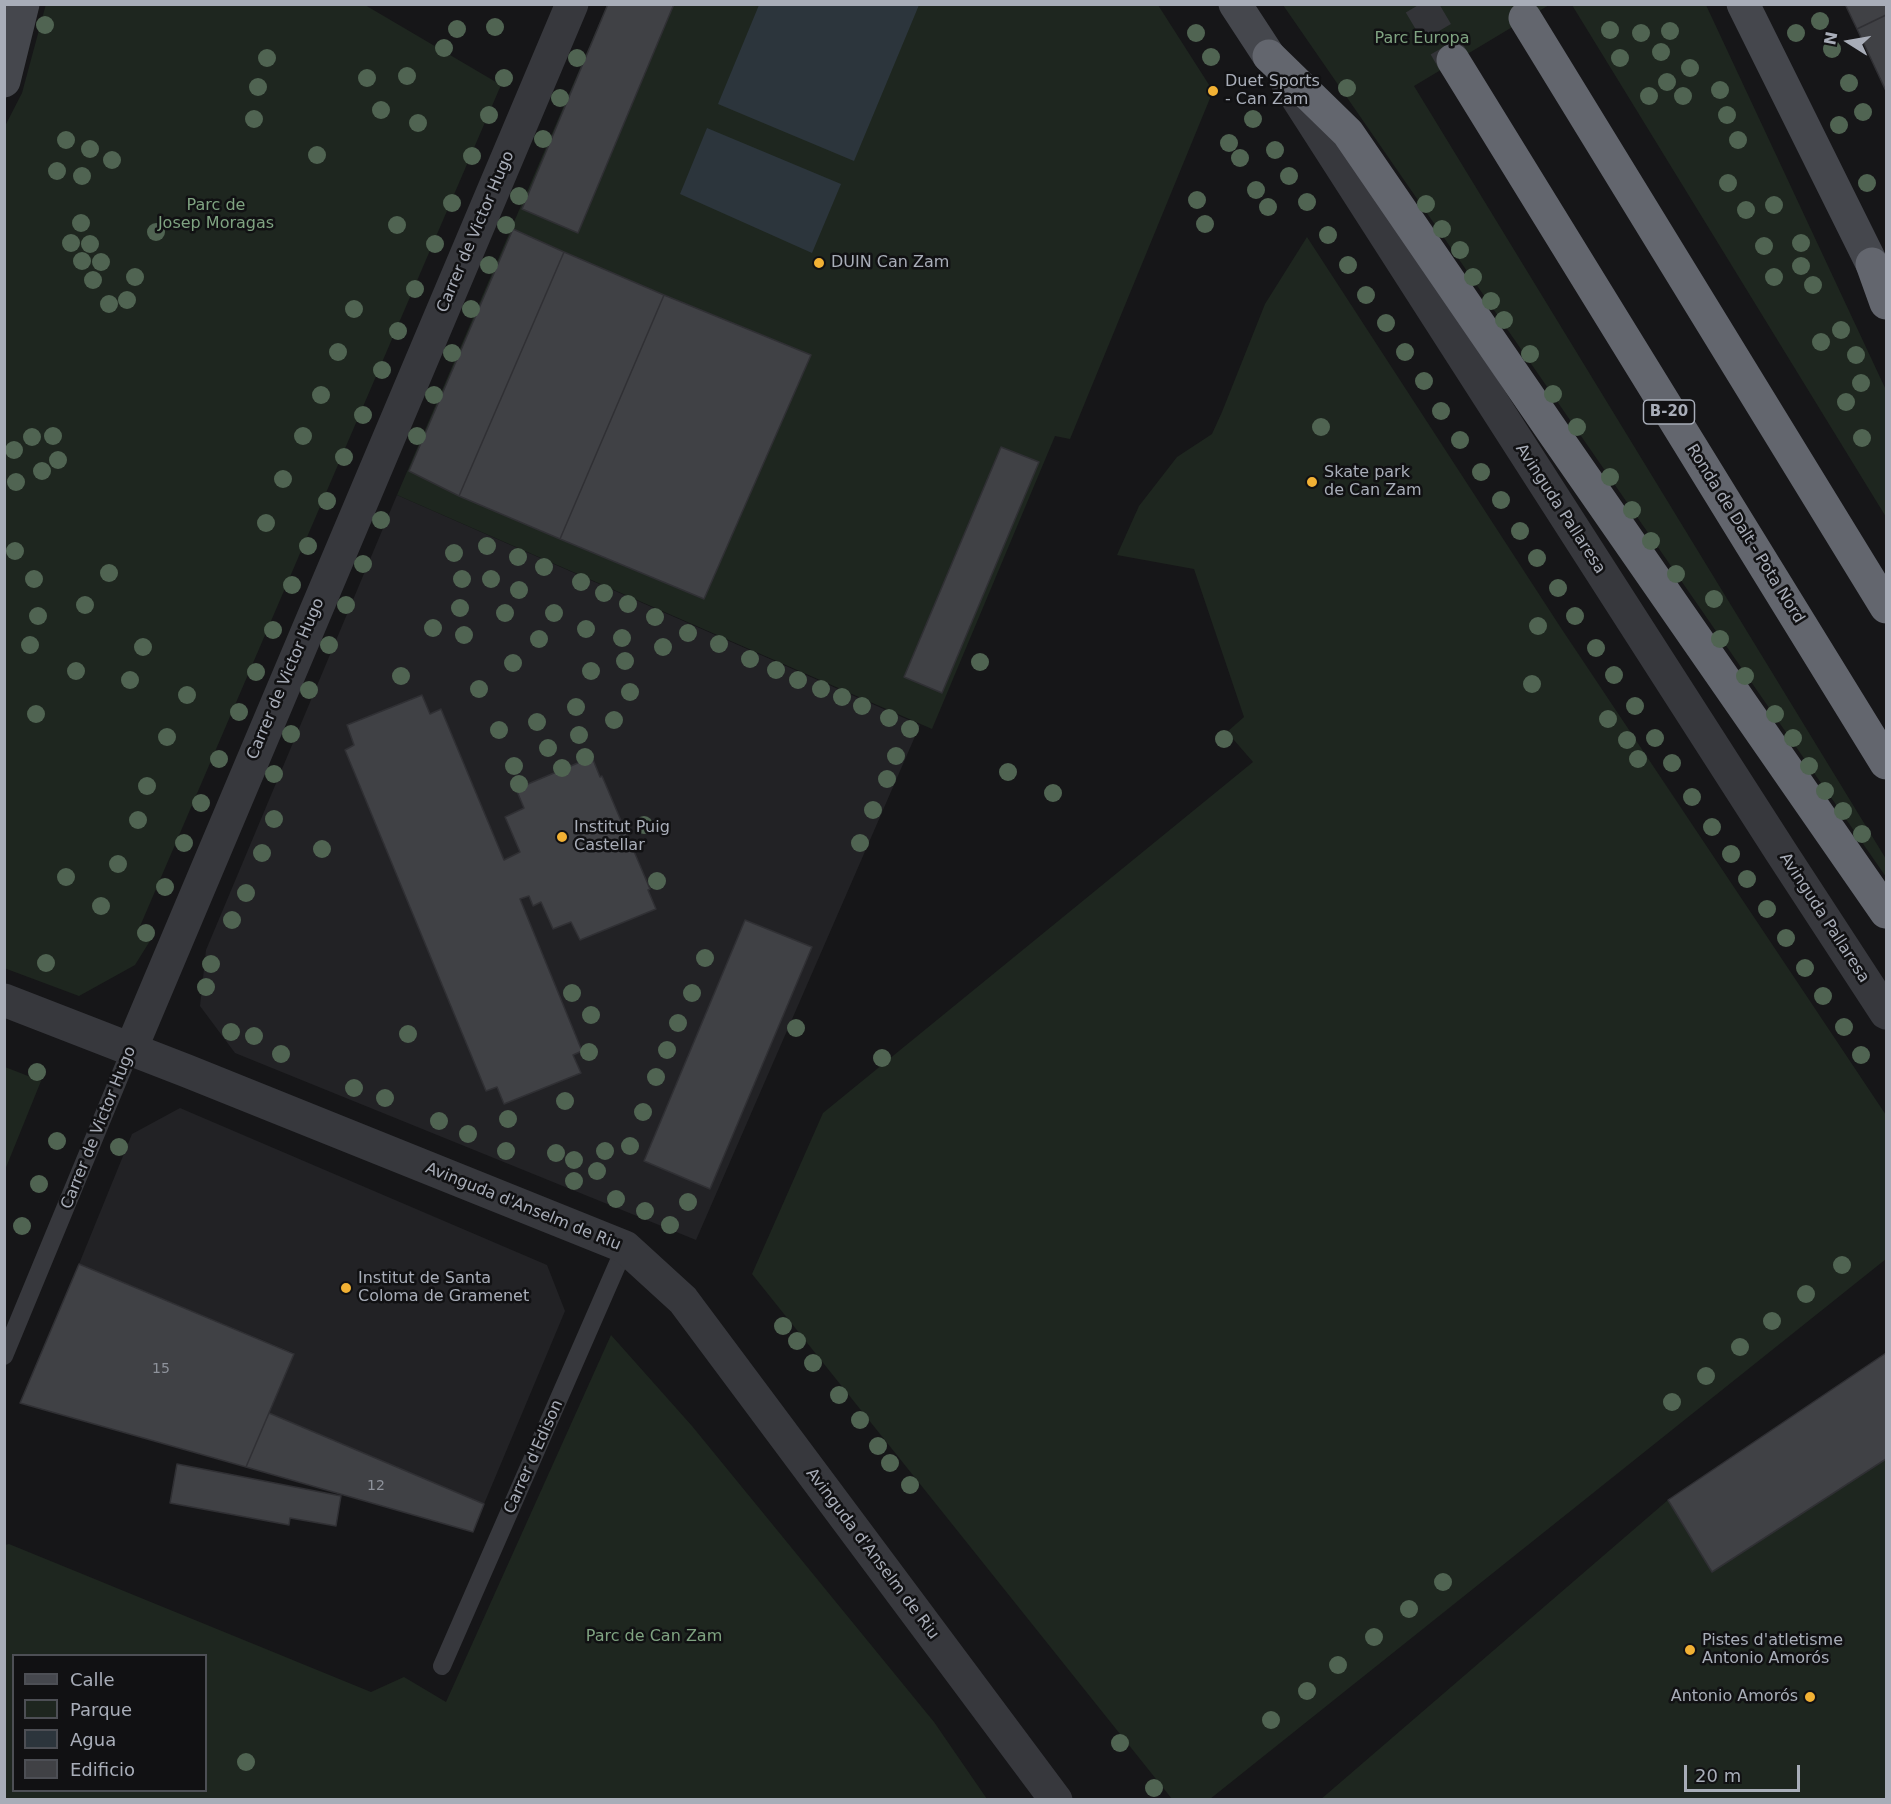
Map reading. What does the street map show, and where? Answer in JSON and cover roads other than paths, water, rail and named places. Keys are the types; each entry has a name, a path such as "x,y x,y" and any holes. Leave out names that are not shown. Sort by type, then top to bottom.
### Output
{"highway":[{"path":"1525,18 1887,607"},
{"path":"1269,56 1348,133 1600,501 1887,912"},
{"name":"Ronda de Dalt - Pota Nord","path":"1453,60 1887,763"},
{"path":"1872,264 1887,303"}],"street":[{"path":"4,81 23,4"},
{"name":"Carrer de Victor Hugo","path":"131,1049 572,4"},
{"name":"Avinguda Pallaresa","path":"1235,4 1780,852 1887,1013"},
{"path":"1743,4 1887,294"},
{"name":"Avinguda d'Anselm de Riu","path":"4,1000 625,1247 683,1300 1056,1800"}],"lane":[{"name":"Carrer de Victor Hugo","path":"4,1356 131,1049"},
{"name":"Carrer d'Edison","path":"442,1666 625,1247"}],"water":[{"path":"759,5 919,5 854,161 718,104"},
{"path":"707,128 841,184 812,253 680,194"}],"tunnel":[{"path":"1420,4 1453,60"}],"place":[{"name":"Duet Sports - Can Zam","path":"1213,91"},
{"name":"DUIN Can Zam","path":"819,263"},
{"name":"Skate park de Can Zam","path":"1312,482"},
{"name":"Institut Puig Castellar","path":"562,837"},
{"name":"Institut de Santa Coloma de Gramenet","path":"346,1288"},
{"name":"Pistes d'atletisme Antonio Amorós","path":"1690,1650"},
{"name":"Antonio Amorós","path":"1810,1697"}],"park label":[{"name":"Parc Europa","path":"1422,39"},
{"name":"Parc de Josep Moragas","path":"216,215"},
{"name":"Parc de Can Zam","path":"654,1637"}]}
